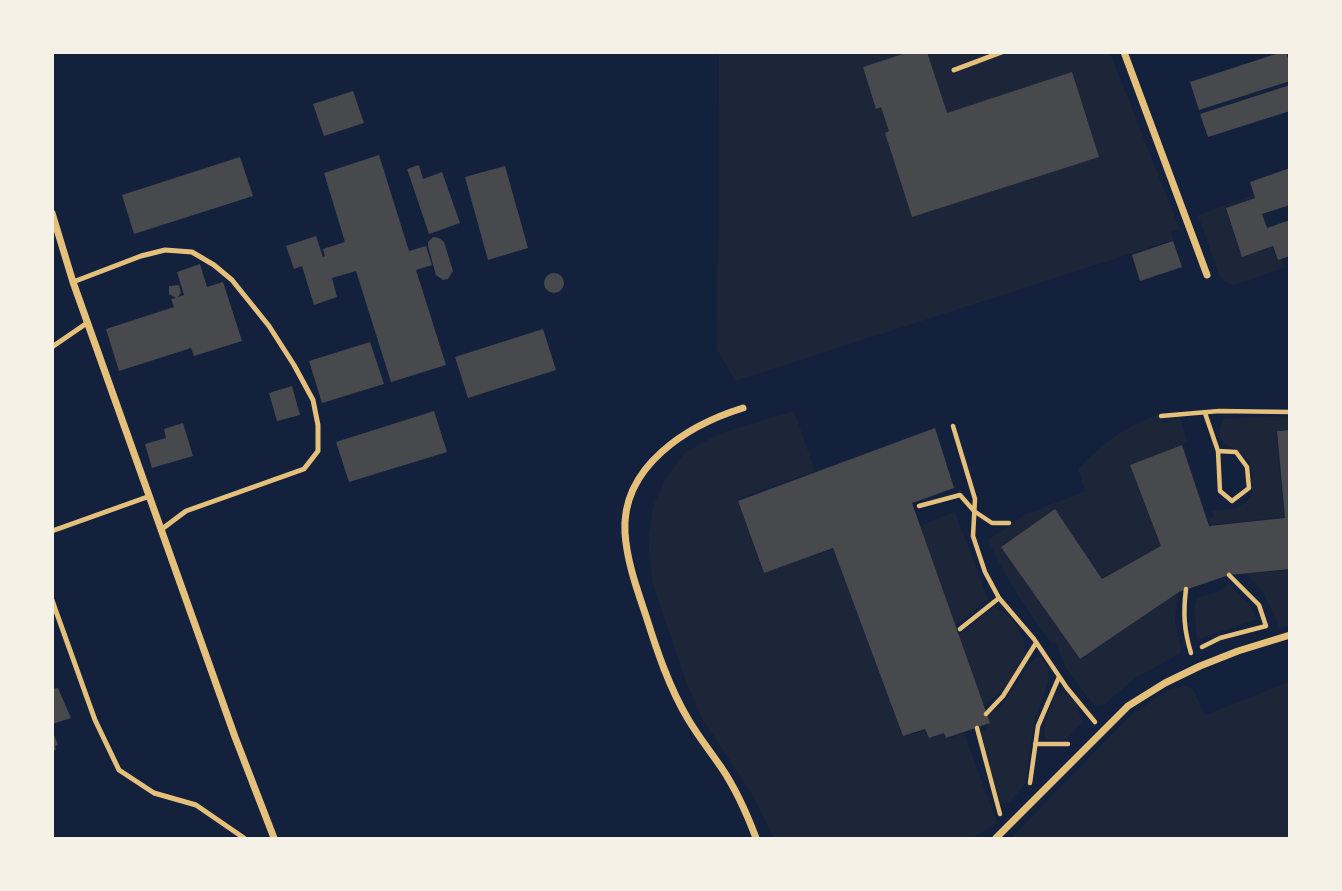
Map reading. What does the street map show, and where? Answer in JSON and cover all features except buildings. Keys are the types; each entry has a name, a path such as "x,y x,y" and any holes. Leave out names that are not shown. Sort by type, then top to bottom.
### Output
{"street":[{"path":"1124,52 1207,275"},
{"path":"52,213 73,282 235,737 274,838"},
{"path":"743,408 679,436 654,460 632,492 625,533 634,579 672,689 687,718 723,769 756,838"},
{"path":"996,838 1128,706 1165,683 1200,666 1238,650 1290,635"}],"lane":[{"path":"954,70 1002,52"},
{"path":"73,282 141,256 165,250 191,252 214,265 232,280 269,326 313,400 318,425 318,451 304,469 186,511 162,529"},
{"path":"52,347 88,323"},
{"path":"52,531 150,496"},
{"path":"52,600 95,720 119,770 154,793 196,805 244,838"}],"path":[{"path":"1161,416 1290,412"},
{"path":"1205,413 1218,451 1220,491 1232,501 1249,488 1247,467 1236,452 1218,451"},
{"path":"953,426 975,499 973,536 985,572 999,598 1037,643 1096,723"},
{"path":"919,506 960,495 974,511 992,523 1009,523"},
{"path":"1186,589 1183,614 1191,653"},
{"path":"960,629 999,598"},
{"path":"986,714 1003,696 1037,643"},
{"path":"1029,787 1038,726 1059,676"},
{"path":"977,727 1000,814 1010,805"}],"shaded area":[{"path":"719,53 1110,53 1180,230 1171,232 1173,240 735,381 717,349"},
{"path":"1253,195 1254,197 1225,207 1242,257 1273,247 1277,260 1282,259 1285,267 1235,285 1225,281 1218,272 1198,215"},
{"path":"794,411 815,471 737,499 763,573 833,549 903,737 925,730 929,738 944,734 947,739 964,733 997,823 973,838 774,838 753,796 702,718 686,681 653,585 648,541 653,507 665,480 684,453 721,433"},
{"path":"1159,414 1162,423 1180,417 1188,442 1130,465 1161,546 1102,578 1055,509 1001,546 1080,660 1178,593 1175,621 1181,649 1179,654 1137,677 1102,706 1095,706 1067,669 1058,644 1050,642 1016,592 988,539 1022,516 1085,491 1078,469 1115,436"},
{"path":"1289,416 1289,429 1276,431 1284,517 1210,525 1208,520 1213,517 1212,511 1237,508 1251,497 1252,491 1252,472 1248,460 1220,437 1223,419"},
{"path":"955,512 988,599 955,626 920,525"},
{"path":"1289,570 1289,626 1280,628 1263,592 1246,573"},
{"path":"1229,584 1250,605 1257,619 1197,640 1194,609 1197,597 1216,593"},
{"path":"994,607 1007,615 1019,629 1025,653 1011,680 983,706 958,636"},
{"path":"1041,657 1048,667 1049,680 1034,722 1025,784 1010,802 1001,803 978,737 989,725 986,717 1001,707 1031,662"},
{"path":"1289,682 1289,838 1014,838 1013,836 1132,714 1166,691 1183,686 1193,689 1205,715"},
{"path":"1065,692 1077,705 1082,722 1066,740 1045,739 1046,722 1056,694"}]}
